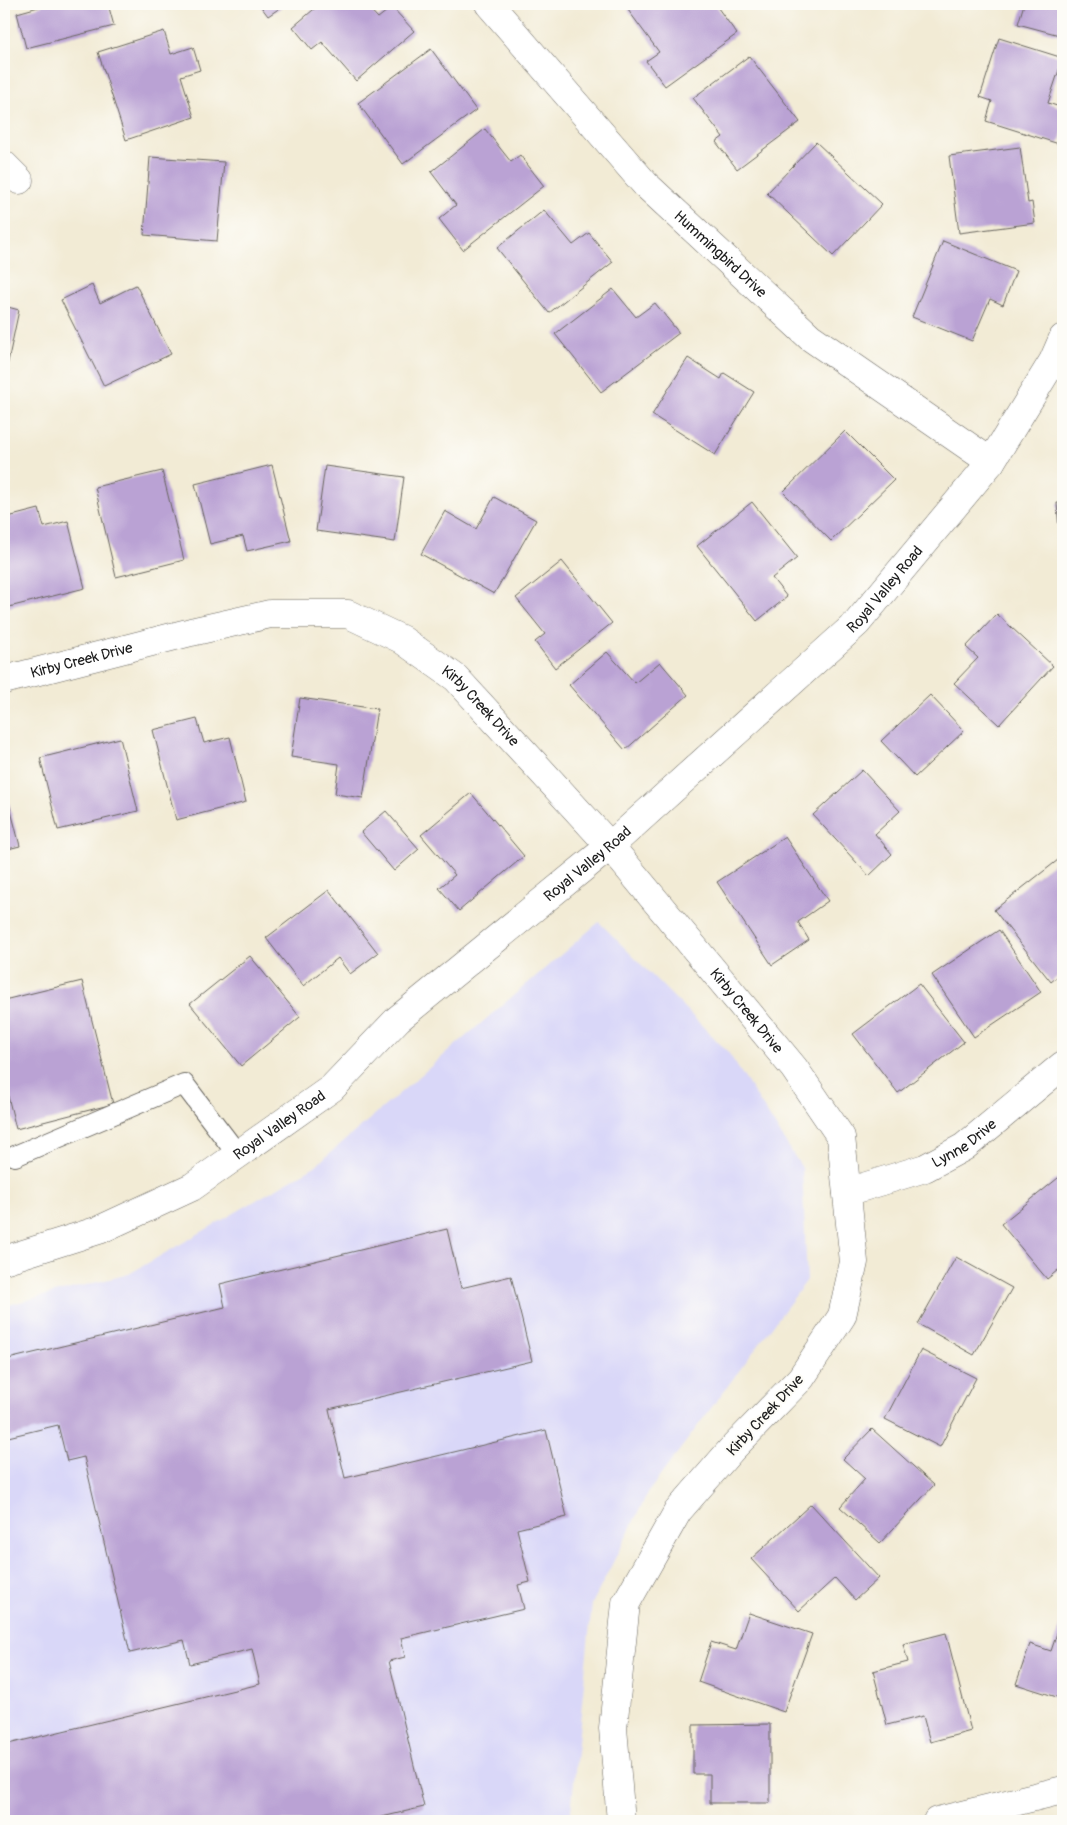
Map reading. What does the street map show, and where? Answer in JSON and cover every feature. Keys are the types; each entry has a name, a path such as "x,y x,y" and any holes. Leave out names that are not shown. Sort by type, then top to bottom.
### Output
{"street":[{"name":"Hummingbird Drive","path":"489,4 645,184 810,337 991,462"},
{"name":"Royal Valley Road","path":"4,1260 99,1230 192,1187 332,1088 398,1019 610,846 857,623 991,462 1053,361 1063,338"},
{"name":"Kirby Creek Drive","path":"4,680 270,614 348,614 401,639 456,678 610,846 794,1068 842,1137 854,1262 842,1316 801,1378 731,1450 678,1511 626,1603 613,1728 621,1821"},
{"name":"Lynne Drive","path":"847,1192 925,1168 964,1146 1063,1065"},
{"path":"937,1821 1063,1790"}],"lane":[{"path":"15,1156 184,1084 238,1155"}],"shaded area":[{"path":"599,922 728,1052 802,1168 807,1280 649,1491 592,1604 570,1821 4,1821 4,1306 129,1274 315,1166"}],"building":[{"path":"42,4 108,4 114,26 26,48 17,13 42,6"},
{"path":"259,4 286,4 268,16"},
{"path":"320,4 365,4 378,18 392,7 414,31 356,81 322,42 312,50 293,27"},
{"path":"637,4 715,4 737,34 665,86 646,61 659,52 628,10"},
{"path":"1024,4 1063,4 1063,36 1018,24"},
{"path":"164,31 171,54 193,47 200,70 181,76 194,117 126,140 98,52"},
{"path":"999,38 1063,58 1048,103 1063,108 1063,130 1059,144 986,121 992,101 980,97"},
{"path":"431,49 476,110 403,164 358,103"},
{"path":"749,56 800,122 737,169 716,142 723,137 693,98"},
{"path":"485,129 511,162 520,155 544,186 463,250 439,219 456,205 431,172"},
{"path":"816,142 882,204 833,256 767,193"},
{"path":"1020,147 1028,203 1032,202 1035,223 959,233 949,156"},
{"path":"150,157 224,162 217,241 144,235"},
{"path":"544,210 573,245 589,233 613,262 549,313 497,248"},
{"path":"943,241 1016,271 1003,305 990,299 972,341 912,317"},
{"path":"92,285 100,303 136,285 171,354 104,386 61,300"},
{"path":"613,289 636,317 655,303 679,333 601,392 555,334"},
{"path":"4,306 19,310 5,376 4,376"},
{"path":"688,358 721,379 724,373 754,392 715,455 652,415"},
{"path":"845,431 894,480 831,541 783,492"},
{"path":"272,465 291,541 247,551 243,536 210,544 195,484"},
{"path":"325,466 404,477 395,542 316,531"},
{"path":"162,471 184,560 116,577 95,487"},
{"path":"494,497 536,520 494,594 421,554 445,511 476,529"},
{"path":"752,502 797,558 772,578 787,597 757,621 697,546"},
{"path":"1057,503 1063,503 1063,574 1062,574"},
{"path":"39,509 44,527 68,521 85,588 9,607 4,587 4,518"},
{"path":"562,561 612,623 555,668 535,642 545,634 516,598"},
{"path":"997,614 1053,666 999,725 954,683 978,658 966,647"},
{"path":"607,652 635,683 660,662 688,695 625,750 569,685"},
{"path":"930,695 964,731 915,777 881,741"},
{"path":"300,698 377,709 363,798 335,794 339,764 291,757"},
{"path":"197,719 204,743 230,737 246,802 176,820 153,730"},
{"path":"120,738 138,811 58,830 40,758"},
{"path":"862,770 900,811 875,834 892,854 869,876 813,815"},
{"path":"4,784 20,846 4,850"},
{"path":"471,793 524,856 459,911 439,888 455,875 421,835"},
{"path":"386,811 419,849 394,871 361,832"},
{"path":"785,837 828,901 798,922 809,940 772,965 717,882"},
{"path":"1058,860 1063,867 1063,972 1051,982 994,910"},
{"path":"329,890 378,953 350,974 338,958 303,986 266,938"},
{"path":"999,930 1041,992 974,1037 932,975"},
{"path":"250,956 300,1017 241,1066 190,1004"},
{"path":"82,981 113,1104 16,1129 4,1080 4,1000"},
{"path":"919,984 964,1042 898,1093 853,1034"},
{"path":"1063,1174 1063,1266 1047,1279 1001,1224"},
{"path":"447,1229 461,1288 511,1276 532,1361 329,1409 345,1478 546,1430 567,1517 517,1529 530,1582 518,1585 524,1609 401,1638 405,1657 389,1661 424,1807 365,1821 4,1821 4,1745 260,1684 252,1649 190,1664 184,1640 130,1653 84,1457 67,1461 58,1425 4,1438 4,1360 225,1307 220,1284"},
{"path":"956,1257 1012,1288 974,1355 918,1324"},
{"path":"921,1350 976,1378 940,1447 885,1419"},
{"path":"872,1429 934,1485 880,1543 840,1507 865,1479 843,1459"},
{"path":"811,1504 879,1578 855,1600 835,1578 799,1611 751,1559"},
{"path":"749,1613 812,1634 784,1712 698,1682 711,1642 736,1650"},
{"path":"1063,1615 1063,1699 1016,1684 1030,1644 1051,1651"},
{"path":"946,1633 971,1731 930,1742 923,1716 887,1725 873,1671 908,1662 903,1644"},
{"path":"770,1724 770,1803 710,1803 710,1774 693,1774 693,1725"}]}
